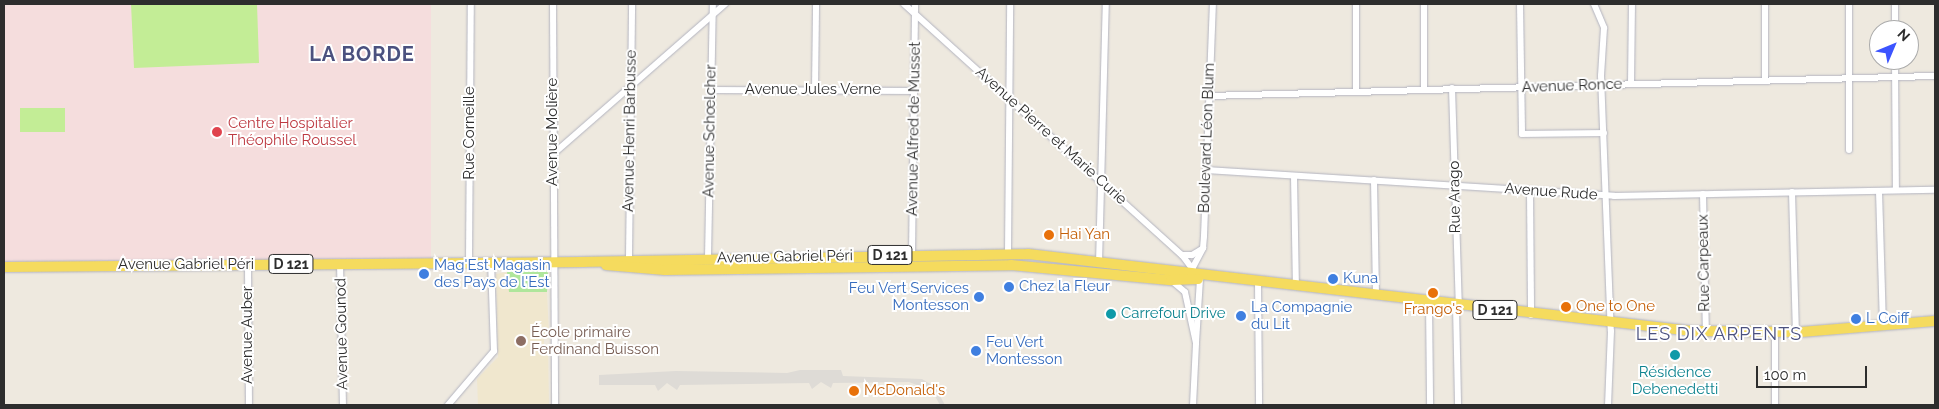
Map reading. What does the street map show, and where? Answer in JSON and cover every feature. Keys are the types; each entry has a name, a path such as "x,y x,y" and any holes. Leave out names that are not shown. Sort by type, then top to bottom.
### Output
{"main road":[{"name":"Avenue Gabriel Péri","path":"578,262 629,258 1008,253 1196,274"},
{"name":"Avenue Gabriel Péri","path":"4,267 553,261 665,270 1011,265 1171,280 1196,274"},
{"name":"D 121","path":"1196,274 1610,324 1706,332 1796,332 1883,327 1935,321"}],"street":[{"name":"Rue Corneille","path":"469,262 471,4"},
{"name":"Avenue Molière","path":"553,4 552,155 555,405"},
{"name":"Avenue Henri Barbusse","path":"629,258 632,4"},
{"name":"Avenue Schœlcher","path":"708,258 712,90 710,31 713,4"},
{"path":"552,155 725,4"},
{"path":"815,90 816,4"},
{"name":"Avenue Pierre et Marie Curie","path":"904,4 1182,254 1196,274"},
{"name":"Avenue Alfred de Musset","path":"912,255 915,4"},
{"path":"1008,253 1010,4"},
{"path":"1099,263 1103,182 1106,4"},
{"name":"Boulevard Léon Blum","path":"1196,274 1203,248 1213,4"},
{"path":"1356,4 1356,91"},
{"path":"1424,4 1424,89"},
{"path":"1520,4 1522,134 1604,133"},
{"path":"1594,4 1604,28 1600,60 1603,85 1610,324 1608,405"},
{"path":"1631,84 1632,4"},
{"path":"1765,4 1765,80"},
{"path":"1849,4 1849,150"},
{"path":"1895,4 1895,20"},
{"path":"1895,70 1896,190"},
{"name":"Avenue Ronce","path":"1208,96 1935,76"},
{"name":"Rue Arago","path":"1452,88 1458,405"},
{"name":"Avenue Jules Verne","path":"712,90 914,91"},
{"name":"Avenue Rude","path":"1206,170 1606,196 1935,190"},
{"path":"1294,176 1296,286"},
{"path":"1374,180 1376,296"},
{"path":"1879,190 1883,327"},
{"path":"1530,191 1532,315"},
{"path":"1792,192 1796,332"},
{"name":"Rue Carpeaux","path":"1702,194 1706,332"},
{"path":"1182,254 1196,253 1203,248"},
{"path":"448,405 494,352 491,262"},
{"name":"Avenue Gounod","path":"340,263 343,405"},
{"name":"Avenue Auber","path":"248,265 249,405"},
{"path":"1193,405 1196,343 1196,274"},
{"path":"1171,280 1185,292 1196,343"},
{"path":"1258,282 1259,405"},
{"path":"1429,302 1430,405"},
{"path":"1774,333 1775,405"}],"shaded area":[{"name":"Centre Hospitalier Théophile Roussel","path":"4,4 431,4 431,262 4,263"},
{"name":"École primaire Ferdinand Buisson","path":"507,272 510,292 547,292 549,334 544,335 544,345 548,344 549,405 478,405 477,379 498,357 496,274"},
{"path":"800,370 841,370 843,376 922,379 935,387 945,405 940,405 932,391 909,382 833,383 831,388 821,382 812,389 809,383 680,385 677,390 667,383 658,391 655,385 599,385 599,375 676,371 787,373"}],"green space":[{"path":"131,4 257,4 259,63 134,68"},
{"path":"20,108 65,108 65,132 20,132"},
{"path":"510,269 545,269 548,273 547,292 509,292 507,272"}],"place":[{"name":"Centre Hospitalier Théophile Roussel","path":"217,132"},
{"name":"Hai Yan","path":"1049,235"},
{"name":"Mag'Est Magasin des Pays de l'Est","path":"424,274"},
{"name":"Kuna","path":"1333,279"},
{"name":"Chez la Fleur","path":"1009,287"},
{"name":"Frango's","path":"1433,293"},
{"name":"Feu Vert Services Montesson","path":"979,297"},
{"name":"One to One","path":"1566,307"},
{"name":"Carrefour Drive","path":"1111,314"},
{"name":"La Compagnie du Lit","path":"1241,316"},
{"name":"L Coiff","path":"1856,319"},
{"name":"École primaire Ferdinand Buisson","path":"521,341"},
{"name":"Feu Vert Montesson","path":"976,351"},
{"name":"Résidence Debenedetti","path":"1675,355"},
{"name":"McDonald's","path":"854,391"}],"district":[{"name":"LA BORDE","path":"362,54"},
{"name":"LES DIX ARPENTS","path":"1719,334"}]}
